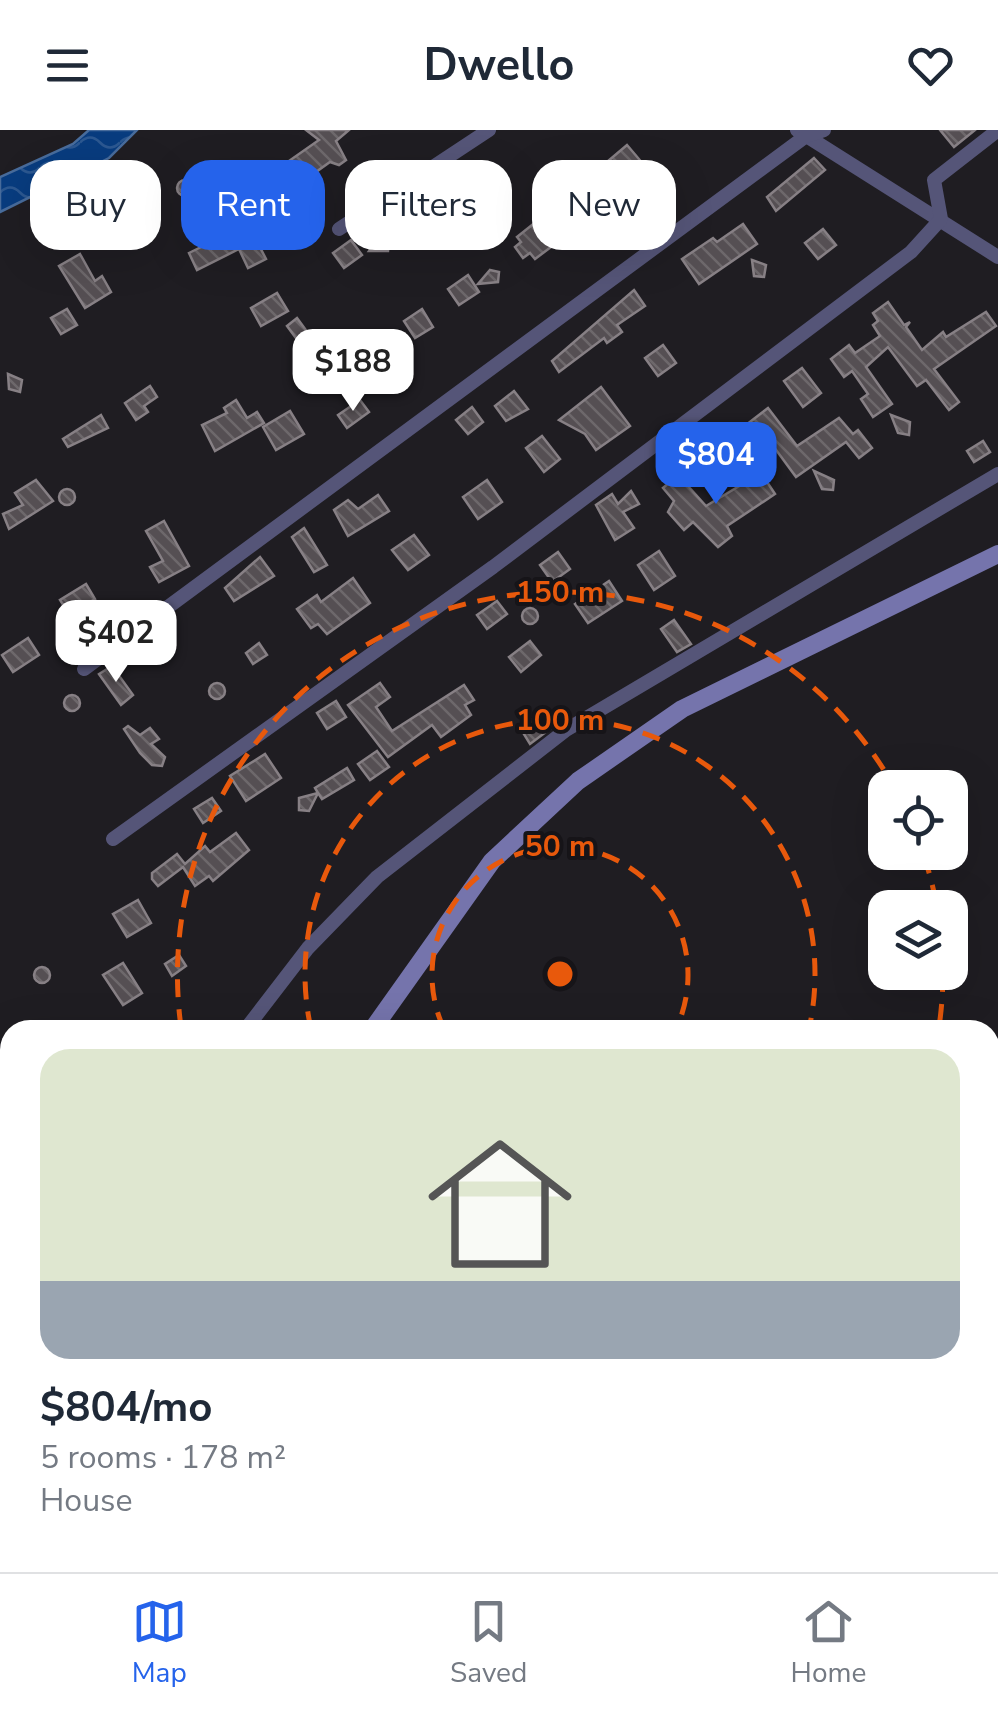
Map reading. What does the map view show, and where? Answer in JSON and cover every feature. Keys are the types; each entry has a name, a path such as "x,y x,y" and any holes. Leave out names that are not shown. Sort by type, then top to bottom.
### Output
{"main road":[{"path":"379,1020 492,860 578,781 682,710 998,554"}],"street":[{"path":"339,229 489,130"},
{"path":"84,669 802,133 824,130"},
{"path":"941,219 934,180 998,130"},
{"path":"802,133 998,257"},
{"path":"113,839 493,567 911,252 941,219"},
{"path":"253,1020 308,948 377,877 566,730 998,474"}],"water":[{"path":"89,130 137,130 105,160 38,160 73,144"},
{"path":"30,163 30,197 0,212 0,177"}],"building":[{"path":"306,130 349,130 336,141 346,160 339,165 330,162 325,166 325,160 290,160 319,140"},
{"path":"940,130 975,130 954,147"},
{"path":"627,145 640,160 609,160"},
{"path":"814,158 825,170 776,211 767,197"},
{"path":"743,224 757,244 699,284 682,259"},
{"path":"532,225 532,250 547,250 535,259 530,253 523,258 515,247 521,242 517,237"},
{"path":"823,229 836,245 818,259 805,243"},
{"path":"345,244 345,250 358,250 362,255 344,268 333,253"},
{"path":"195,250 237,250 197,270 189,253"},
{"path":"239,250 261,250 266,259 248,268"},
{"path":"80,254 95,281 102,276 111,292 85,308 59,266"},
{"path":"752,260 766,265 764,277 754,276"},
{"path":"490,270 499,272 498,282 478,284"},
{"path":"468,275 479,292 459,305 448,289"},
{"path":"634,290 645,306 617,325 622,332 607,343 604,338 559,372 552,361"},
{"path":"277,293 288,311 261,326 251,308"},
{"path":"888,302 904,325 910,322 906,327 922,350 943,332 946,337 986,312 996,326 934,369 959,402 949,410 926,380 917,386 888,347 866,367 892,404 873,417 861,399 868,394 852,371 844,377 831,359 849,345 855,353 880,336 873,325 878,321 873,313"},
{"path":"67,309 77,325 61,334 51,318"},
{"path":"422,309 433,327 415,338 404,321"},
{"path":"297,318 311,337 301,345 287,326"},
{"path":"386,345 398,358 380,372 369,357"},
{"path":"663,345 676,363 658,376 645,358"},
{"path":"802,368 821,393 803,407 784,381"},
{"path":"8,374 22,380 20,392 9,389"},
{"path":"150,386 157,397 144,406 148,412 136,420 125,403"},
{"path":"601,387 630,426 596,450 585,434 559,420"},
{"path":"514,391 528,409 506,421 495,406"},
{"path":"236,400 247,418 257,412 264,423 215,451 202,425 227,413 224,408"},
{"path":"360,400 369,412 347,428 338,415"},
{"path":"472,407 483,422 468,434 456,420"},
{"path":"768,408 797,446 839,418 853,434 858,430 872,448 859,458 846,442 796,477 771,443 755,455 748,446 724,464 702,438 718,425 729,438"},
{"path":"290,411 304,434 276,450 263,427"},
{"path":"101,415 108,428 68,447 63,439"},
{"path":"891,415 910,422 909,435 898,433"},
{"path":"542,436 560,459 544,472 526,448"},
{"path":"983,441 990,452 974,462 967,451"},
{"path":"814,471 834,480 833,490 822,489"},
{"path":"761,473 775,494 727,526 732,536 718,547 693,522 684,530 668,512 674,501 663,488 678,475 706,506"},
{"path":"36,480 53,501 9,529 3,514 23,505 15,493"},
{"path":"487,480 502,502 478,519 463,497"},
{"path":"67,489 75,497 67,505 59,497"},
{"path":"631,491 639,504 623,512 634,528 615,540 596,505 612,494 618,504"},
{"path":"378,495 389,511 348,536 334,510 348,500 358,509"},
{"path":"164,521 189,566 159,582 150,567 163,561 146,531"},
{"path":"304,528 327,565 314,572 292,537"},
{"path":"414,535 429,555 408,570 392,550"},
{"path":"659,551 675,576 654,590 638,565"},
{"path":"558,552 570,569 552,582 540,565"},
{"path":"260,557 274,576 234,601 225,588"},
{"path":"353,578 370,603 327,634 318,624 311,628 297,609 317,595 321,602"},
{"path":"609,581 622,601 588,623 575,604"},
{"path":"86,584 95,599 69,614 60,600"},
{"path":"497,601 507,614 487,629 477,615"},
{"path":"530,608 538,616 530,624 522,616"},
{"path":"674,620 691,644 677,652 661,629"},
{"path":"28,638 39,655 13,672 2,655"},
{"path":"530,641 541,655 521,672 509,657"},
{"path":"259,643 267,655 253,664 246,653"},
{"path":"112,666 133,695 121,705 99,674"},
{"path":"217,683 225,691 217,699 209,691"},
{"path":"380,683 390,697 376,707 392,731 464,685 474,700 465,705 471,715 441,737 432,725 388,757 348,705"},
{"path":"72,695 80,703 72,711 64,703"},
{"path":"336,701 346,717 327,729 317,713"},
{"path":"548,715 554,726 530,744 522,731"},
{"path":"128,726 140,735 150,728 159,739 151,744 165,757 162,766 152,765 140,753 124,729"},
{"path":"377,751 389,767 370,780 358,764"},
{"path":"265,754 281,778 246,801 230,776"},
{"path":"347,768 354,780 322,799 315,788"},
{"path":"318,793 309,811 299,810 299,798"},
{"path":"212,798 221,811 203,823 194,809"},
{"path":"236,833 249,850 213,881 209,876 195,886 183,867 158,886 152,879 152,873 177,854 185,864 205,846 210,852"},
{"path":"138,900 151,923 127,937 113,914"},
{"path":"179,955 186,966 172,976 165,964"},
{"path":"123,963 142,993 123,1005 103,975"},
{"path":"42,967 50,975 42,983 34,975"}]}
